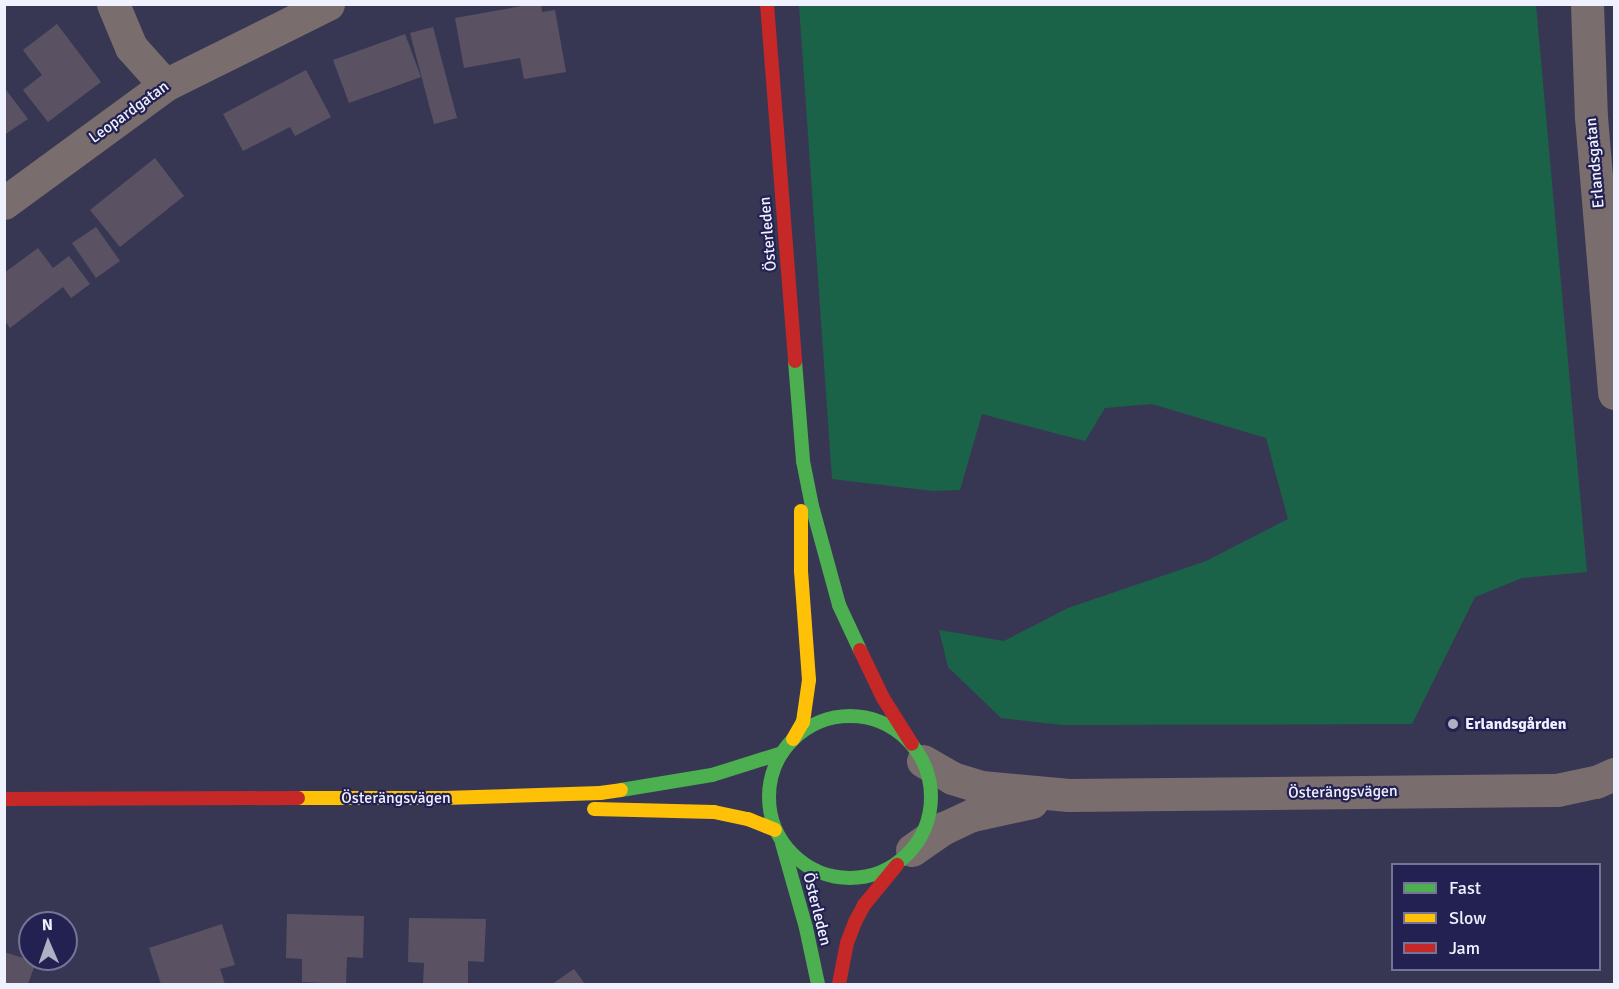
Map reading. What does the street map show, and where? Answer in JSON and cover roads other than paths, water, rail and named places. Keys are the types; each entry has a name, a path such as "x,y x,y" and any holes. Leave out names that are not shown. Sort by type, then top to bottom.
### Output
{"main road":[{"name":"Österleden","path":"767,4 803,461 801,571 809,680 803,722 793,740 782,753 772,774 768,797 806,928 818,984"},
{"name":"Österleden","path":"803,461 819,538 839,605 883,698 917,753 931,787 930,814 926,827 907,855 864,905 847,943 839,984"},
{"name":"Österleden","path":"793,740 817,723 846,716 861,717 889,726 917,753"},
{"name":"Österängsvägen","path":"4,799 444,798 600,793 712,775 782,753"},
{"path":"574,809 714,812 748,819 778,836"},
{"name":"Österängsvägen","path":"159,813 527,810"},
{"name":"Österleden","path":"778,836 807,867 844,879 874,875 907,855"}],"street":[{"path":"113,4 131,47 165,85"},
{"name":"Leopardgatan","path":"4,203 165,85 327,4"},
{"name":"Erlandsgatan","path":"1587,4 1592,117 1614,393"},
{"name":"Österängsvägen","path":"917,753 952,778 981,787 1069,795 1557,790 1596,782 1614,774"},
{"name":"Österängsvägen","path":"907,855 944,828 972,815 1069,795"}],"place":[{"name":"Erlandsgården","path":"1453,724"}]}
